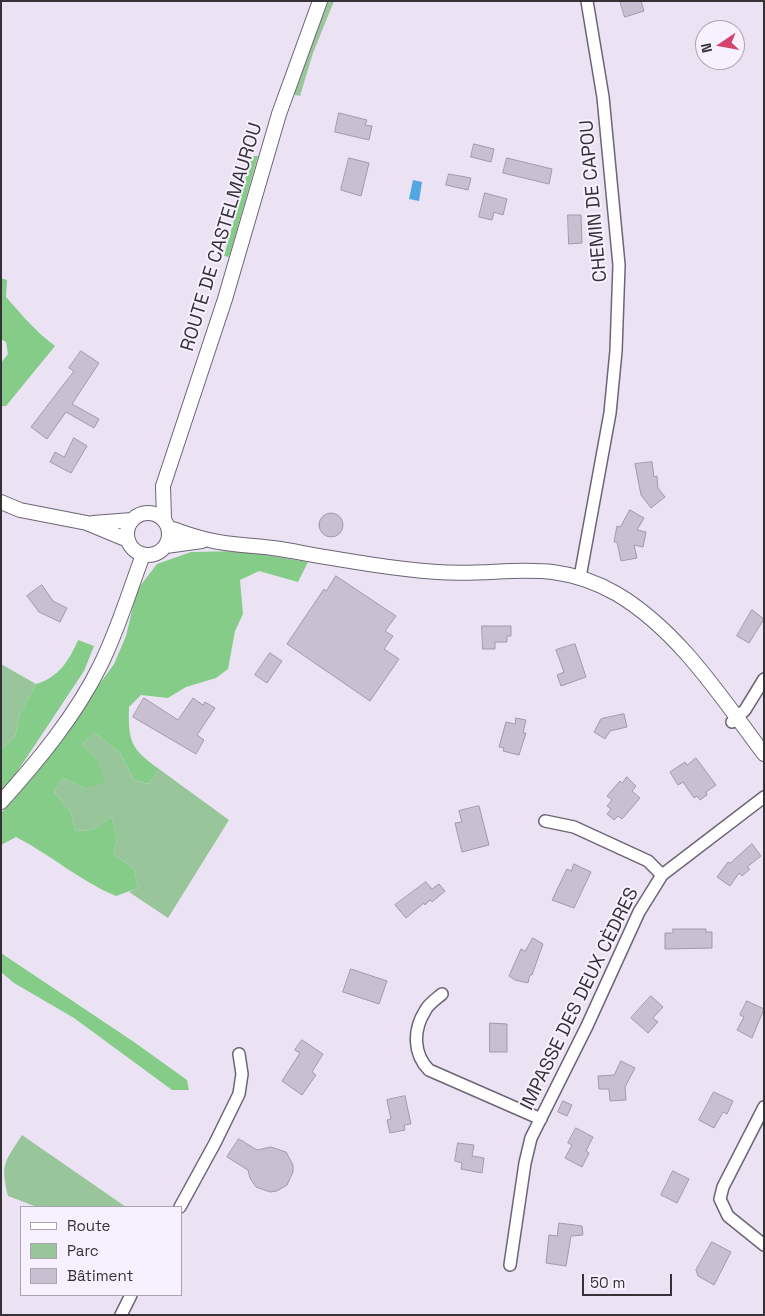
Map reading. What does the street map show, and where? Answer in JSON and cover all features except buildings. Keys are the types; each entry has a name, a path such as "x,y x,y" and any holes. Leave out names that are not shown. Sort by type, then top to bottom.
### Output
{"street":[{"name":"ROUTE DE CASTELMAUROU","path":"138,516 163,486 225,299 279,114 320,1"},
{"name":"CHEMIN DE CAPOU","path":"580,577 610,413 616,351 619,265 603,97 587,1"},
{"name":"ROUTE DE CASTELMAUROU","path":"163,486 166,523"},
{"path":"1,502 20,510 87,523 128,540"},
{"path":"87,523 154,513 166,523 210,541"},
{"path":"138,516 127,530 128,540 136,552 143,555 160,552 166,546 169,541 166,523"},
{"path":"166,546 210,541 438,572 523,569 564,572 580,577 616,594 636,607 672,639 700,668 764,764"},
{"path":"1,802 80,701 100,666 143,555"},
{"path":"735,720 745,710 764,679"},
{"path":"735,720 764,754"},
{"name":"IMPASSE DES DEUX CÈDRES","path":"510,1265 525,1162 531,1138 587,1026 639,912 662,875 764,797"},
{"path":"544,821 574,827 648,862 662,875"},
{"path":"442,994 425,1009 418,1025 416,1048 420,1061 429,1070 541,1119"},
{"path":"181,1206 216,1144 239,1094 242,1074 239,1054"},
{"path":"764,1107 723,1187 720,1199 728,1216 764,1245"},
{"path":"121,1315 130,1296"}],"green space":[{"path":"328,1 334,1 313,53 300,96 295,95 294,91"},
{"path":"252,156 258,156 229,257 224,256"},
{"path":"1,278 7,280 6,297 35,329 55,346 6,406 1,406 1,363 8,354 6,342 1,339"},
{"path":"241,551 308,562 298,582 259,571 240,580 243,614 235,631 228,669 216,678 186,687 168,698 141,695 129,707 129,729 133,744 142,756 159,769 148,784 134,780 120,753 95,733 82,744 96,758 105,782 84,788 63,778 54,792 71,813 75,831 92,830 112,817 117,839 113,854 134,869 138,888 116,896 90,883 16,837 1,845 1,813 25,786 114,664 126,636 137,590 157,564 191,552"},
{"path":"78,640 94,646 84,671 13,778 1,791 1,749 15,737 20,714 36,684 51,678 62,668"},
{"path":"1,664 36,684 20,714 15,737 1,749"},
{"path":"95,733 120,753 134,780 148,784 159,769 229,820 168,918 129,892 138,888 134,869 113,854 117,839 112,817 92,830 75,831 71,813 54,792 63,778 84,788 96,758 82,744"},
{"path":"1,953 187,1080 189,1090 172,1090 74,1018 14,983 1,972"},
{"path":"22,1135 125,1206 34,1206 8,1196 4,1169"}],"water":[{"path":"413,180 422,182 419,201 409,199"}]}
